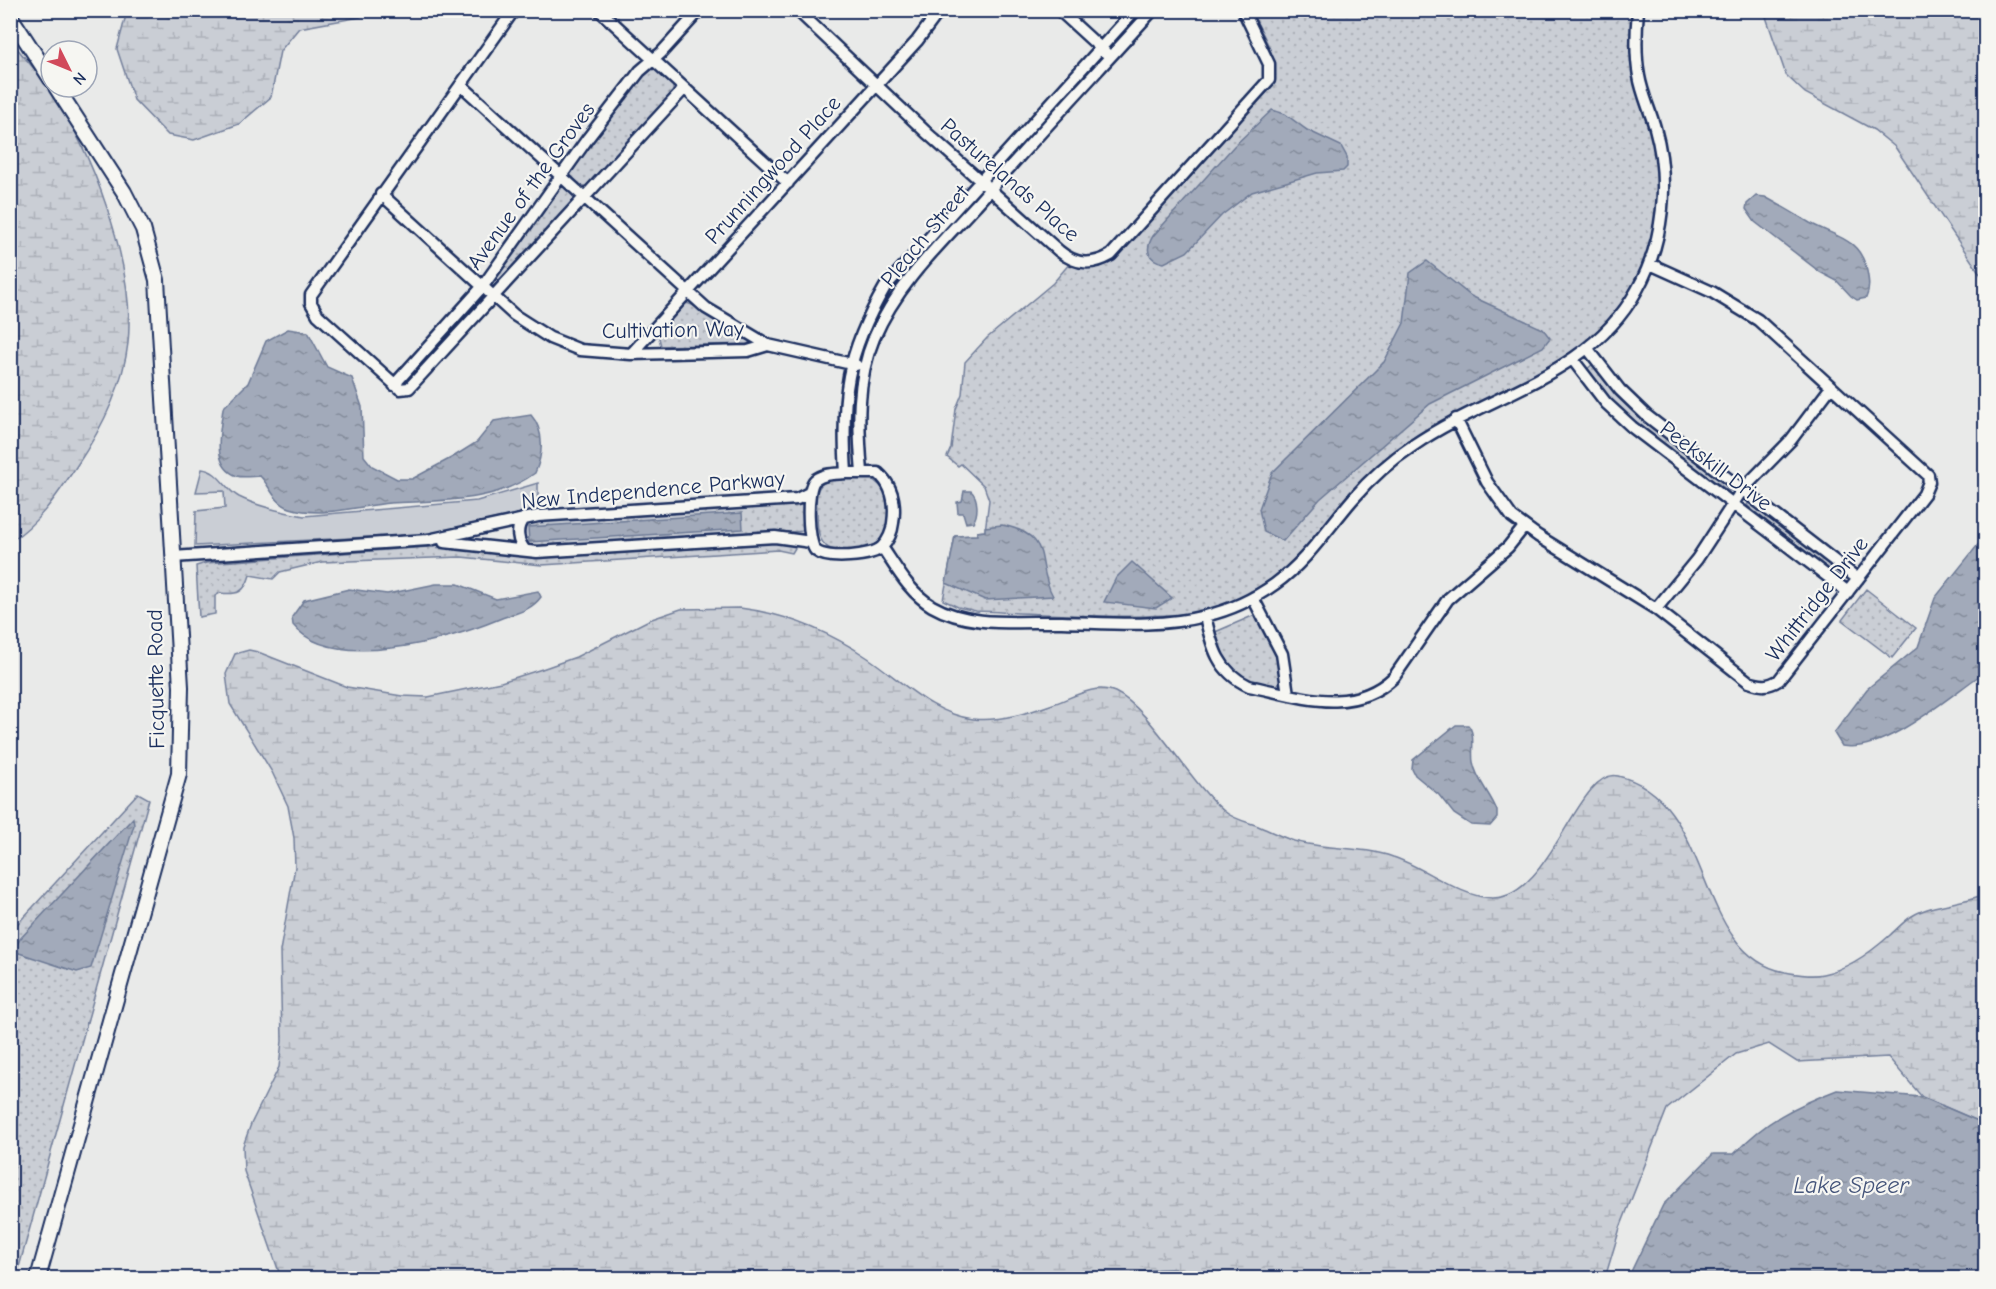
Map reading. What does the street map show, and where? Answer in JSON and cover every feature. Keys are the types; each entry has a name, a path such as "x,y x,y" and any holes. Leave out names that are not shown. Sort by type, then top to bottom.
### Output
{"main road":[{"path":"10,16 39,61"},
{"name":"Ficquette Road","path":"38,1278 179,774 181,687 157,280 143,229 124,192 64,99"}],"street":[{"name":"Avenue of the Groves","path":"514,10 314,287 311,303 318,315 394,385 404,390 684,89"},
{"path":"599,10 788,183"},
{"name":"Avenue of the Groves","path":"394,385 483,286 616,101 652,59 700,10"},
{"name":"Pasturelands Place","path":"797,10 979,181 990,188 1069,259 1088,263 1111,255 1269,80 1269,64 1244,10"},
{"name":"Prunningwood Place","path":"631,354 924,33 940,10"},
{"path":"1059,10 1110,57"},
{"name":"Pleach Street","path":"846,473 843,427 850,363 863,328 885,287 1135,10"},
{"name":"Pleach Street","path":"862,472 858,411 865,367 873,340 898,295 990,188 1153,10"},
{"path":"882,547 907,584 919,596 950,614 981,621 1151,625 1205,616 1253,598 1305,559 1370,480 1411,447 1456,419 1553,373 1588,349 1620,316 1650,264 1662,204 1663,177 1654,127 1638,75 1636,42 1638,10"},
{"name":"Cultivation Way","path":"460,85 688,292 727,323 768,345 865,367"},
{"name":"Cultivation Way","path":"381,194 529,327 580,350 631,354 748,351 768,345"},
{"name":"Whittridge Drive","path":"1456,419 1490,487 1501,504 1524,527 1656,609 1749,682 1762,686 1779,680 1924,494 1929,482 1928,475 1798,354 1739,308 1691,281 1650,264"},
{"name":"Peekskill Drive","path":"1588,349 1632,402 1858,579"},
{"name":"Peekskill Drive","path":"1573,360 1617,414 1848,592"},
{"path":"1656,609 1697,559 1742,490 1791,440 1831,387"},
{"path":"862,472 878,473 891,488 895,511 891,535 882,547 872,554 829,556 817,551 811,542 809,493 813,482 823,475 862,472"},
{"name":"New Independence Parkway","path":"173,557 428,540 524,518 795,499 809,493"},
{"path":"524,518 519,528 519,540 526,551"},
{"path":"1205,616 1214,652 1227,672 1249,686 1329,702 1344,702 1369,695 1383,688 1394,677 1448,599 1508,547 1524,527"},
{"name":"New Independence Parkway","path":"428,540 526,551 775,537 811,542"},
{"path":"1253,598 1282,654 1288,694"}],"green space":[{"path":"131,11 367,11 360,17 299,28 280,51 271,97 239,124 194,140 168,135 134,100 117,49 126,15"},
{"path":"1251,11 1634,11 1631,45 1633,71 1637,94 1651,136 1658,181 1655,227 1638,279 1625,302 1591,340 1539,374 1455,416 1402,448 1377,467 1355,489 1286,567 1266,583 1241,597 1194,612 1125,616 976,611 958,607 943,600 955,536 977,535 977,532 985,531 989,500 984,486 961,464 958,466 947,457 951,448 956,409 962,394 965,362 987,338 1053,283 1070,263 1100,267 1110,262 1268,91 1275,71 1274,61"},
{"path":"1764,11 1985,11 1985,281 1895,147 1874,130 1805,93 1786,75"},
{"path":"11,41 39,75 39,99 56,99 64,112 95,175 118,245 129,313 125,360 116,392 102,423 85,453 54,498 30,526 11,541"},
{"path":"650,69 658,70 673,84 673,95 588,187 577,184 570,174 572,166 641,75"},
{"path":"560,187 567,187 575,199 493,287 490,283"},
{"path":"686,303 749,339 749,344 661,346 658,334"},
{"path":"1593,364 1735,488 1734,490 1729,491 1657,442 1617,410 1586,370"},
{"path":"202,469 213,473 234,494 247,501 304,516 477,501 538,483 538,509 430,534 195,546 196,511 225,508 224,491 196,492"},
{"path":"871,478 885,490 889,520 885,536 881,541 857,550 838,550 826,546 819,535 817,525 817,491 821,485 831,480"},
{"path":"1750,501 1846,577 1839,578 1750,508 1747,505"},
{"path":"804,503 806,531 533,548 523,539 526,521"},
{"path":"780,539 798,543 792,553 778,550 542,565 461,557 322,562 280,572 273,579 250,575 246,586 240,592 220,593 215,596 215,614 199,617 196,566 206,563 428,547 488,550 539,558 773,543"},
{"path":"1866,589 1916,628 1892,658 1842,620"},
{"path":"740,608 791,619 822,632 868,658 930,703 958,716 983,720 1005,718 1036,710 1092,690 1115,692 1129,701 1142,714 1210,798 1232,816 1294,841 1369,851 1393,857 1454,887 1480,896 1492,898 1512,893 1531,879 1590,792 1603,779 1618,776 1649,790 1672,813 1689,843 1717,908 1733,937 1755,959 1785,972 1814,975 1832,972 1866,954 1912,916 1938,906 1985,894 1985,1124 1922,1097 1888,1057 1797,1062 1769,1044 1736,1054 1667,1109 1620,1228 1605,1278 1232,1278 1191,1270 1164,1269 1150,1270 1123,1278 281,1278 244,1171 243,1146 251,1124 279,1067 282,1041 280,951 295,867 294,838 288,806 272,772 230,704 226,674 235,654 249,650 258,652 347,687 402,696 428,697 501,682 542,669 576,657 649,620 681,609"},
{"path":"1257,614 1278,657 1282,679 1276,687 1250,680 1235,672 1224,658 1213,633"},
{"path":"138,793 149,799 16,1278 10,1278 10,932"}],"water":[{"path":"1272,110 1285,114 1307,130 1341,146 1347,157 1347,167 1343,171 1317,173 1252,192 1222,215 1187,252 1164,263 1151,257 1148,249 1153,236 1234,146"},
{"path":"1756,196 1765,197 1853,245 1864,260 1867,271 1869,285 1866,298 1857,300 1851,296 1837,281 1820,272 1755,222 1746,209 1747,204"},
{"path":"1427,261 1471,296 1543,329 1550,338 1543,347 1430,404 1320,499 1283,541 1264,532 1259,509 1272,473 1384,362 1404,323 1410,273"},
{"path":"288,329 308,332 327,367 352,378 362,407 364,456 372,466 397,479 412,479 477,442 494,421 531,415 536,421 541,436 540,459 535,473 502,490 465,498 390,503 327,512 302,511 285,506 276,499 260,476 239,477 229,471 220,456 219,436 223,408 248,383 266,341"},
{"path":"964,491 971,491 975,497 977,510 973,522 966,523 963,513 958,513 957,502 962,501"},
{"path":"742,513 743,529 529,542 528,527"},
{"path":"1002,525 1019,530 1030,536 1037,544 1053,596 985,600 946,583 955,536 977,535 977,532 985,531 985,527"},
{"path":"1985,536 1986,667 1979,676 1949,698 1895,733 1876,742 1858,746 1842,746 1834,733 1867,689 1918,647 1935,598"},
{"path":"1132,562 1172,598 1156,608 1104,602 1116,578"},
{"path":"436,584 458,584 496,599 538,591 541,597 527,609 476,628 422,643 392,648 362,650 335,647 311,639 293,625 292,617 304,600 349,589 387,594"},
{"path":"1456,725 1468,725 1472,733 1475,769 1497,811 1497,818 1490,826 1471,825 1454,814 1439,795 1415,775 1412,769 1413,760"},
{"path":"133,818 134,825 91,968 77,972 13,951 20,939"},
{"name":"Lake Speer","path":"1837,1090 1922,1097 1985,1124 1985,1278 1628,1278 1663,1205 1713,1154 1734,1154 1769,1123 1808,1102"}]}
